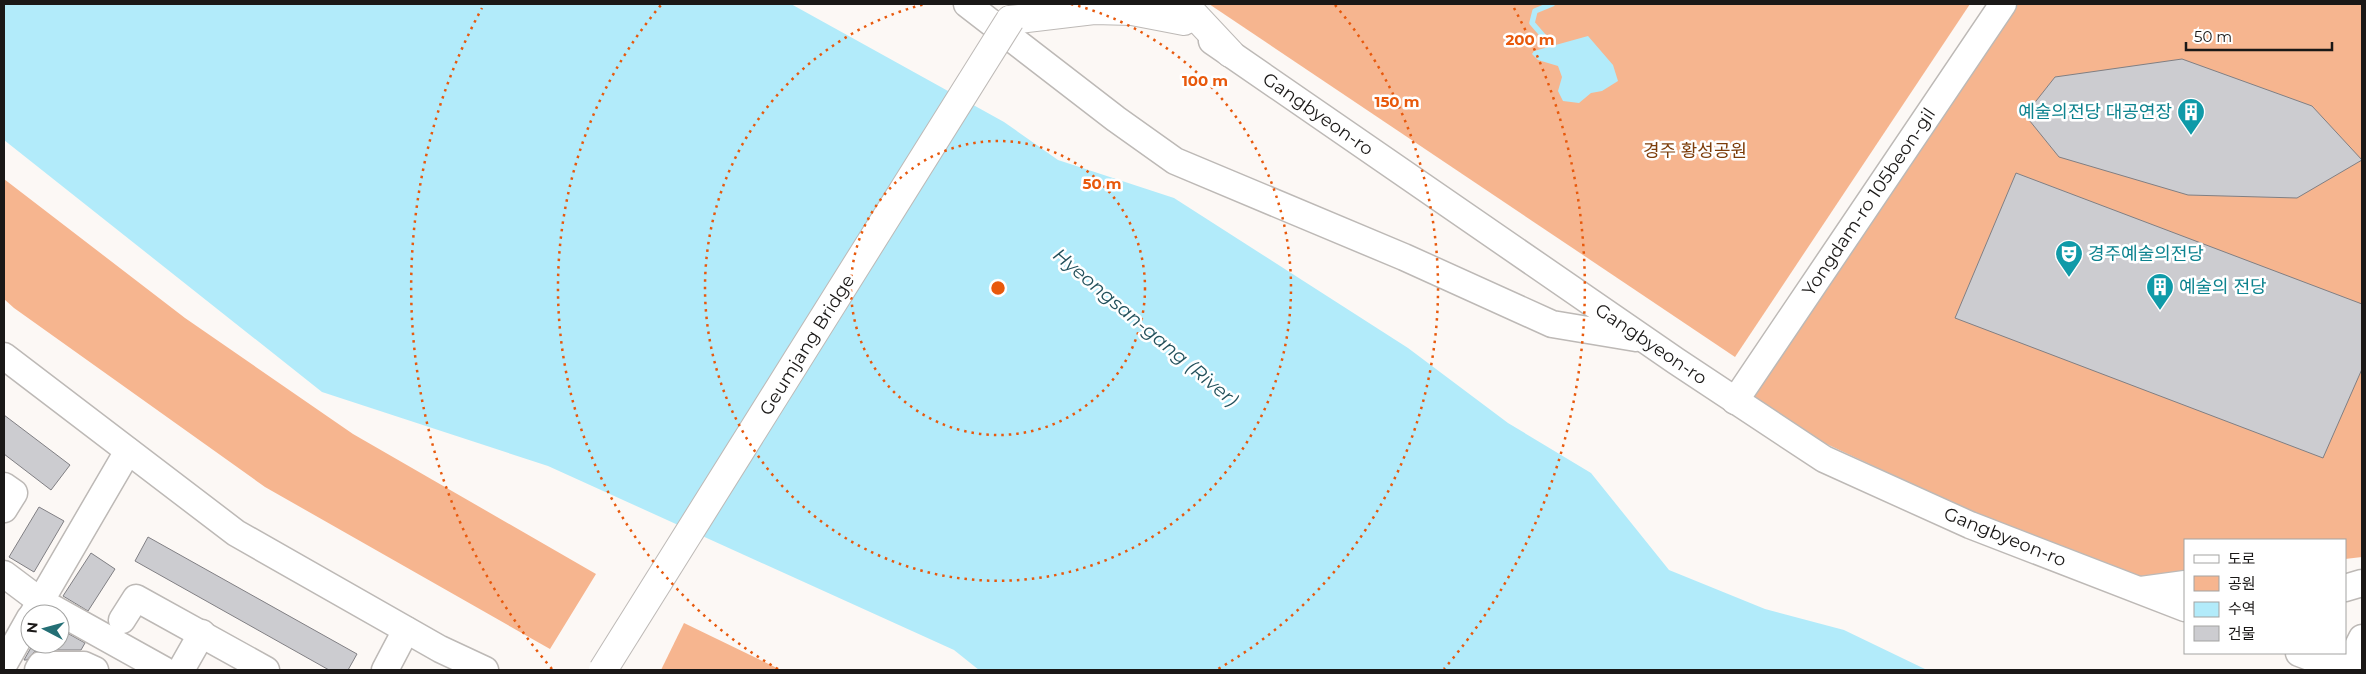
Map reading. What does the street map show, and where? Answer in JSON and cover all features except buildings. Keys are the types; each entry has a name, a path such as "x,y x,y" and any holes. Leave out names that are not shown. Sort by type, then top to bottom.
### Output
{"main road":[{"path":"1013,9 1184,12 1230,54"},
{"name":"Geumjang Bridge","path":"603,670 1013,9"}],"street":[{"path":"967,4 1116,119 1175,161 1404,258 1552,324 1642,338"},
{"path":"1158,4 1184,12"},
{"name":"Yongdam-ro 105beon-gil","path":"1735,401 2003,4"},
{"name":"Gangbyeon-ro","path":"1230,54 1642,338 1824,458 1970,525 2184,608"},
{"path":"4,356 236,533 440,650 485,670"},
{"path":"38,604 128,451"},
{"path":"4,486 14,493 4,509"},
{"path":"4,574 28,604"},
{"path":"2346,588 2362,582"},
{"path":"2140,591 2184,584"},
{"path":"122,620 136,598 266,670"},
{"path":"70,626 172,667 202,634"},
{"path":"385,670 406,630"},
{"path":"4,664 20,636"},
{"path":"2302,654 2345,670 2362,638"},
{"path":"38,670 41,665 84,665 95,670"}],"green space":[{"name":"경주 황성공원","path":"1209,4 1970,4 1735,357"},
{"path":"1989,4 2362,4 2362,557 2346,559 2346,539 2184,539 2184,584 2140,591 1735,401"},
{"path":"4,179 185,318 353,434 596,574 550,649 265,487 14,308 4,299"},
{"path":"684,623 781,670 661,670"}],"water":[{"name":"Hyeongsan-gang (River)","path":"4,4 791,4 1004,122 1058,160 1174,198 1408,348 1508,423 1591,473 1669,570 1765,609 1844,630 1927,670 979,670 954,650 548,466 322,392 4,140"},
{"path":"1588,36 1613,65 1618,81 1602,91 1591,93 1579,103 1563,101 1558,91 1562,77 1558,66 1538,60 1532,54 1534,51"}],"waterway":[{"path":"1552,4 1535,11 1532,23 1552,46"}],"place":[{"name":"예술의전당 대공연장","path":"2191,136"},
{"name":"경주예술의전당","path":"2069,278"},
{"name":"예술의 전당","path":"2160,311"}]}
